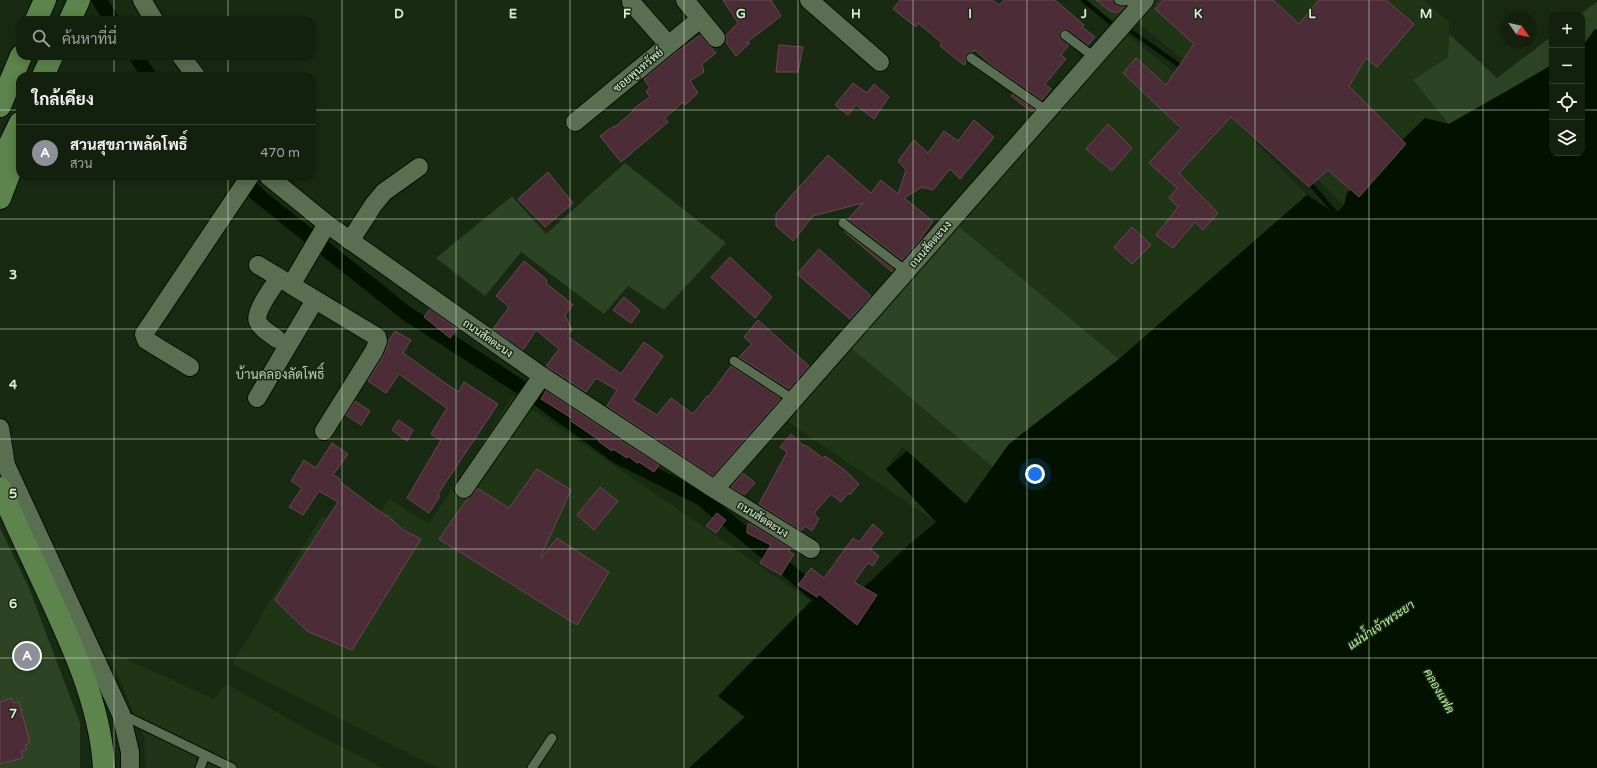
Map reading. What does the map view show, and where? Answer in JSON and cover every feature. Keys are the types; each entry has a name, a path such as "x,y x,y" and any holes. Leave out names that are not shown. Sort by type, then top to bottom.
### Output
{"main road":[{"path":"72,16 79,0"},
{"path":"0,87 16,57"},
{"path":"0,106 19,60"},
{"path":"45,72 50,60"},
{"path":"50,72 54,60"},
{"path":"0,164 16,131"},
{"path":"0,198 16,156"},
{"path":"0,488 59,616 79,665 94,709 104,768"}],"street":[{"path":"685,0 716,38"},
{"path":"809,0 880,62"},
{"name":"ถนนสัตตะนง","path":"716,489 1145,0"},
{"path":"145,1 152,16"},
{"path":"631,2 668,44"},
{"name":"ซอยพูนทรัพย์","path":"575,122 700,19"},
{"path":"184,60 193,72"},
{"path":"350,240 374,204 384,192 419,167"},
{"name":"ถนนสัตตะนง","path":"272,180 325,228 350,240 542,376 811,549"},
{"path":"190,367 146,340 144,334 246,183"},
{"path":"277,339 258,324 256,319 258,312 285,281 294,278 325,228"},
{"path":"258,265 377,336 378,341 374,351 324,431"},
{"path":"257,398 315,300"},
{"path":"464,489 542,376"},
{"path":"0,428 6,464 121,714 130,752 130,768"}],"lane":[{"path":"1119,0 1145,0"},
{"path":"1065,35 1094,57"},
{"path":"970,58 1047,111"},
{"path":"843,223 906,271"},
{"path":"734,361 794,400"},
{"path":"121,714 232,768"},
{"path":"532,768 552,738"},
{"path":"200,768 205,754"}],"shaded area":[{"path":"1087,0 1138,0 1116,26"},
{"path":"1157,0 1423,0 1449,22 1448,57 1414,80 1449,124 1347,193 1344,205 1243,108 1137,22"},
{"path":"1597,2 1597,30 1595,29 1585,43 1585,12 1583,12"},
{"path":"1124,33 1228,114 1307,195 1119,359 957,225"},
{"path":"1449,34 1497,78 1549,38 1549,67 1449,124 1413,80 1448,57"},
{"path":"625,163 726,243 664,310 628,286 604,314 521,252 485,296 436,258 512,196 546,234"},
{"path":"957,225 1119,359 1009,444 993,467 850,347"},
{"path":"850,347 993,467 966,504 902,447 886,469 936,522 788,422"},
{"path":"513,396 811,601 718,696 745,717 689,768 438,768 232,664 322,516 362,542 389,499 429,524"},
{"path":"0,528 29,588 80,723 80,768 0,768"},
{"path":"108,651 214,699 227,684 301,726 383,768 146,768 144,738"}],"water":[{"path":"1595,29 1597,30 1597,768 689,768 745,717 718,696 811,601 836,607 870,582 904,549 936,522 886,469 907,451 966,504 1009,444 1119,359 1307,195 1336,214 1344,205 1347,193 1425,118 1449,124 1549,67 1549,156 1585,156 1585,43"}],"building":[{"path":"723,0 771,0 781,16 746,43 750,43 736,56 726,42 726,35 738,23"},
{"path":"900,0 992,0 999,5 1004,0 1055,0 1084,25 1082,27 1095,37 1088,45 1068,30 1065,29 1060,31 1060,38 1069,45 1061,55 1066,59 1045,84 1051,89 1042,100 990,64 975,50 966,54 966,62 964,65 940,46 942,43 918,23 916,27 893,9"},
{"path":"1096,0 1113,0 1117,6 1125,7 1117,13 1110,11"},
{"path":"1163,0 1273,0 1299,24 1319,0 1386,0 1414,24 1377,67 1366,58 1349,86 1406,144 1359,197 1328,170 1309,187 1231,117 1179,173 1218,213 1203,230 1195,222 1173,248 1156,235 1178,207 1169,198 1177,188 1149,163 1181,128 1123,73 1136,58 1166,85 1194,44 1155,9"},
{"path":"700,35 716,53 702,64 704,72 690,81 698,93 685,105 683,102 665,118 668,122 621,162 600,136 614,126 615,127 634,110 633,109 650,97 646,91 650,88 644,79"},
{"path":"779,45 803,47 798,72 776,72"},
{"path":"853,83 867,93 874,84 889,97 874,119 856,105 848,115 835,105"},
{"path":"1013,94 1035,110 1032,112 1011,96"},
{"path":"974,120 994,137 960,179 950,169 933,190 922,187 904,198 933,221 917,244 902,260 848,219 863,203 813,216 793,241 776,226 776,214 828,155 871,193 881,180 898,194 906,170 898,161 914,140 928,153 944,131 958,141"},
{"path":"1108,124 1132,148 1112,171 1086,149"},
{"path":"548,172 573,203 545,227 518,199"},
{"path":"1132,227 1151,245 1132,264 1114,247"},
{"path":"844,231 894,269 892,272"},
{"path":"819,249 871,296 850,319 797,274"},
{"path":"730,257 772,297 755,318 711,277"},
{"path":"524,261 547,280 546,283 573,305 565,315 572,330 567,336 621,374 644,342 663,356 633,400 657,415 671,398 693,414 707,396 708,397 731,366 781,398 713,476 607,406 617,390 596,378 586,392 546,366 559,349 536,330 523,350 493,329 509,307 496,296"},
{"path":"624,297 640,311 631,323 613,310"},
{"path":"430,309 457,329 450,338 424,317"},
{"path":"758,320 809,366 789,389 739,357 752,344 744,337"},
{"path":"395,331 411,340 403,353 458,392 464,382 498,404 438,494 440,496 429,513 407,498 441,440 431,434 447,408 399,374 386,393 368,381 383,356 388,342"},
{"path":"546,391 659,465 654,472 639,462 637,463 628,456 627,458 613,449 612,451 598,441 599,440 571,421 573,419 541,399"},
{"path":"355,401 370,411 361,425 346,415"},
{"path":"398,420 413,430 407,441 392,430"},
{"path":"791,434 804,446 805,445 823,458 825,456 846,471 859,484 850,495 848,493 841,502 831,494 814,513 819,519 812,531 805,526 801,531 759,504 787,452 780,447"},
{"path":"332,443 348,454 333,475 386,516 387,515 403,530 421,539 352,650 307,631 275,600 338,502 319,491 303,515 289,507 302,488 291,481 304,460 316,468"},
{"path":"537,469 571,490 541,556 542,557 557,538 609,572 577,625 439,539 467,499 477,488 509,508"},
{"path":"743,473 755,483 744,495 731,487"},
{"path":"600,487 618,501 594,530 577,515"},
{"path":"717,513 726,520 716,533 706,526"},
{"path":"749,523 790,548 788,551 794,554 781,575 760,563 771,545 747,533"},
{"path":"873,524 883,533 870,549 879,556 873,566 868,563 854,582 877,595 857,625 819,594 817,597 798,585 811,568 824,578 853,538 859,542"},
{"path":"12,698 13,703 19,702 30,743 25,745 27,750 21,751 23,758 0,764 0,702"}],"waterway":[{"path":"99,0 109,16"},
{"path":"1083,0 1110,22"},
{"path":"1132,32 1183,68"},
{"path":"139,60 146,72"},
{"path":"244,180 259,196 406,313 519,386"},
{"path":"1308,181 1340,218"},
{"path":"533,395 617,456 701,498 833,608 845,621"}],"place":[{"name":"สวนสุขภาพลัดโพธิ์","path":"27,656"}],"district":[{"name":"บ้านคลองลัดโพธิ์","path":"280,374"}],"water label":[{"name":"แม่น้ำเจ้าพระยา","path":"1381,625"},
{"name":"คลองแฟด","path":"1439,691"}]}
